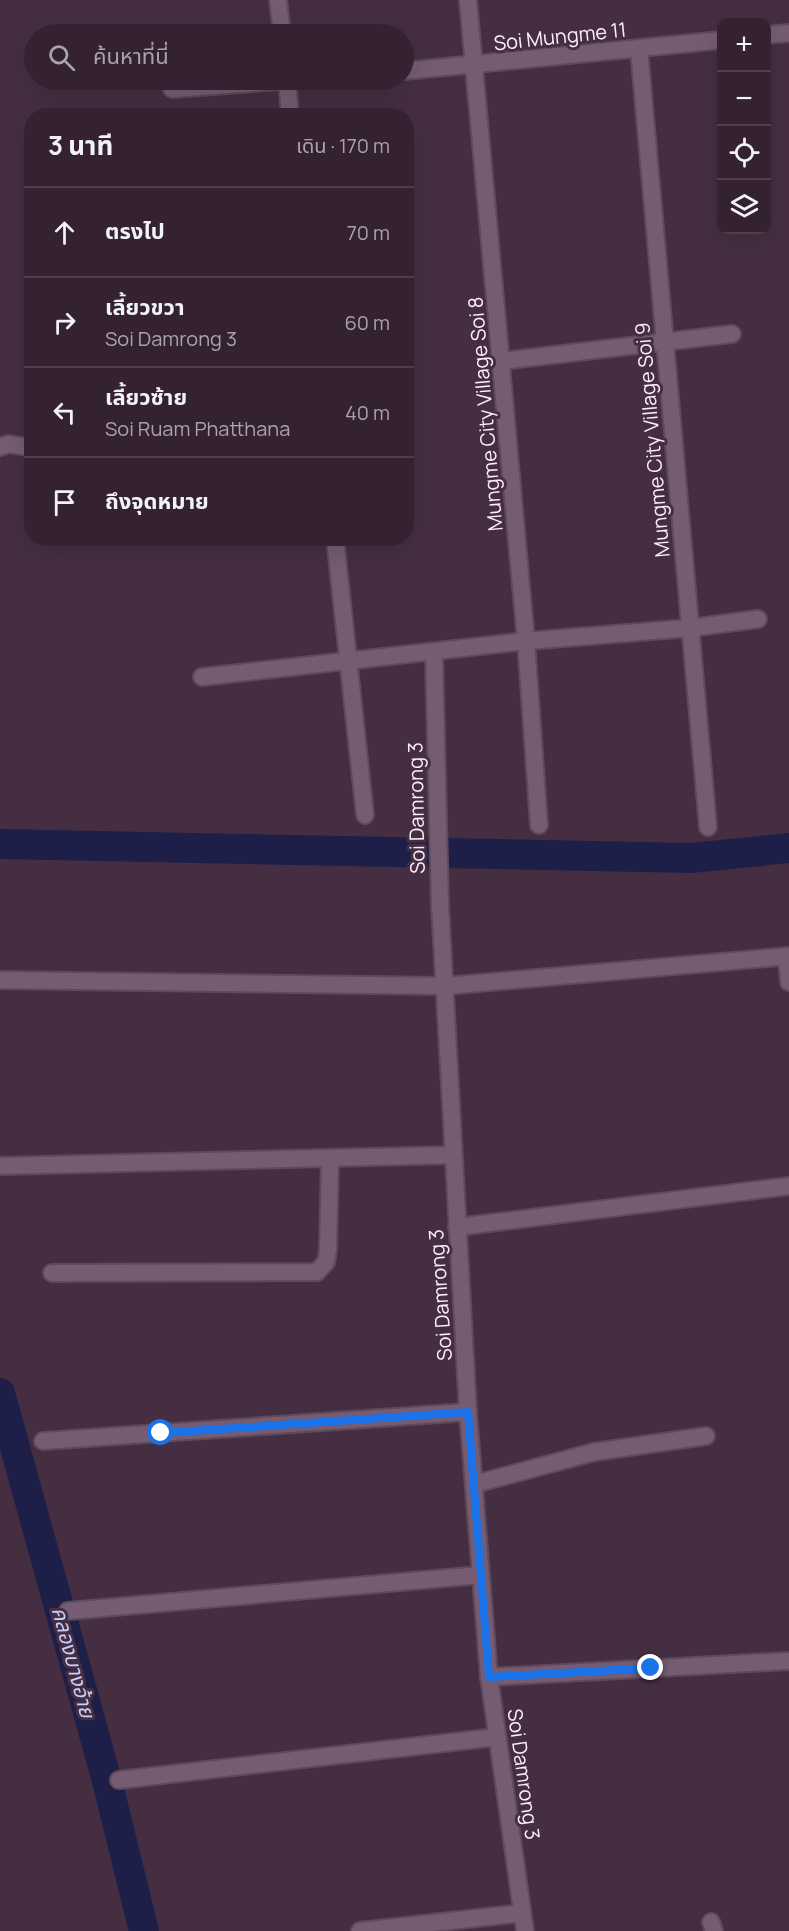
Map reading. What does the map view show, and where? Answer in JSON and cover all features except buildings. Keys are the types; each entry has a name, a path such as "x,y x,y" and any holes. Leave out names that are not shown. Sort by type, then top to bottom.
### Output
{"street":[{"path":"278,0 281,24"},
{"name":"Mungme City Village Soi 8","path":"468,0 502,361 539,825"},
{"path":"771,35 789,33"},
{"name":"Soi Mungme 11","path":"414,70 717,41"},
{"name":"Mungme City Village Soi 9","path":"639,49 708,827"},
{"path":"288,90 289,108"},
{"path":"502,361 732,334"},
{"path":"0,447 9,444 24,447"},
{"path":"336,546 365,815"},
{"path":"202,677 526,641 758,619"},
{"name":"Soi Damrong 3","path":"434,652 440,905 468,1412 489,1677 525,1931"},
{"path":"0,980 445,986 788,956 789,982"},
{"path":"0,1166 453,1155"},
{"path":"52,1273 316,1272 326,1262 328,1250 330,1158"},
{"path":"457,1227 789,1186"},
{"path":"43,1441 468,1412"},
{"path":"475,1484 594,1452 706,1436"},
{"path":"68,1611 481,1575"},
{"path":"489,1677 789,1661"},
{"path":"119,1780 497,1737"},
{"path":"360,1931 522,1913"}],"waterway":[{"path":"0,844 691,858 789,848"},
{"name":"คลองบางอ้าย","path":"0,1393 107,1781 144,1931"}],"route":[{"path":"161,1433 468,1412 489,1677 651,1668"}]}
